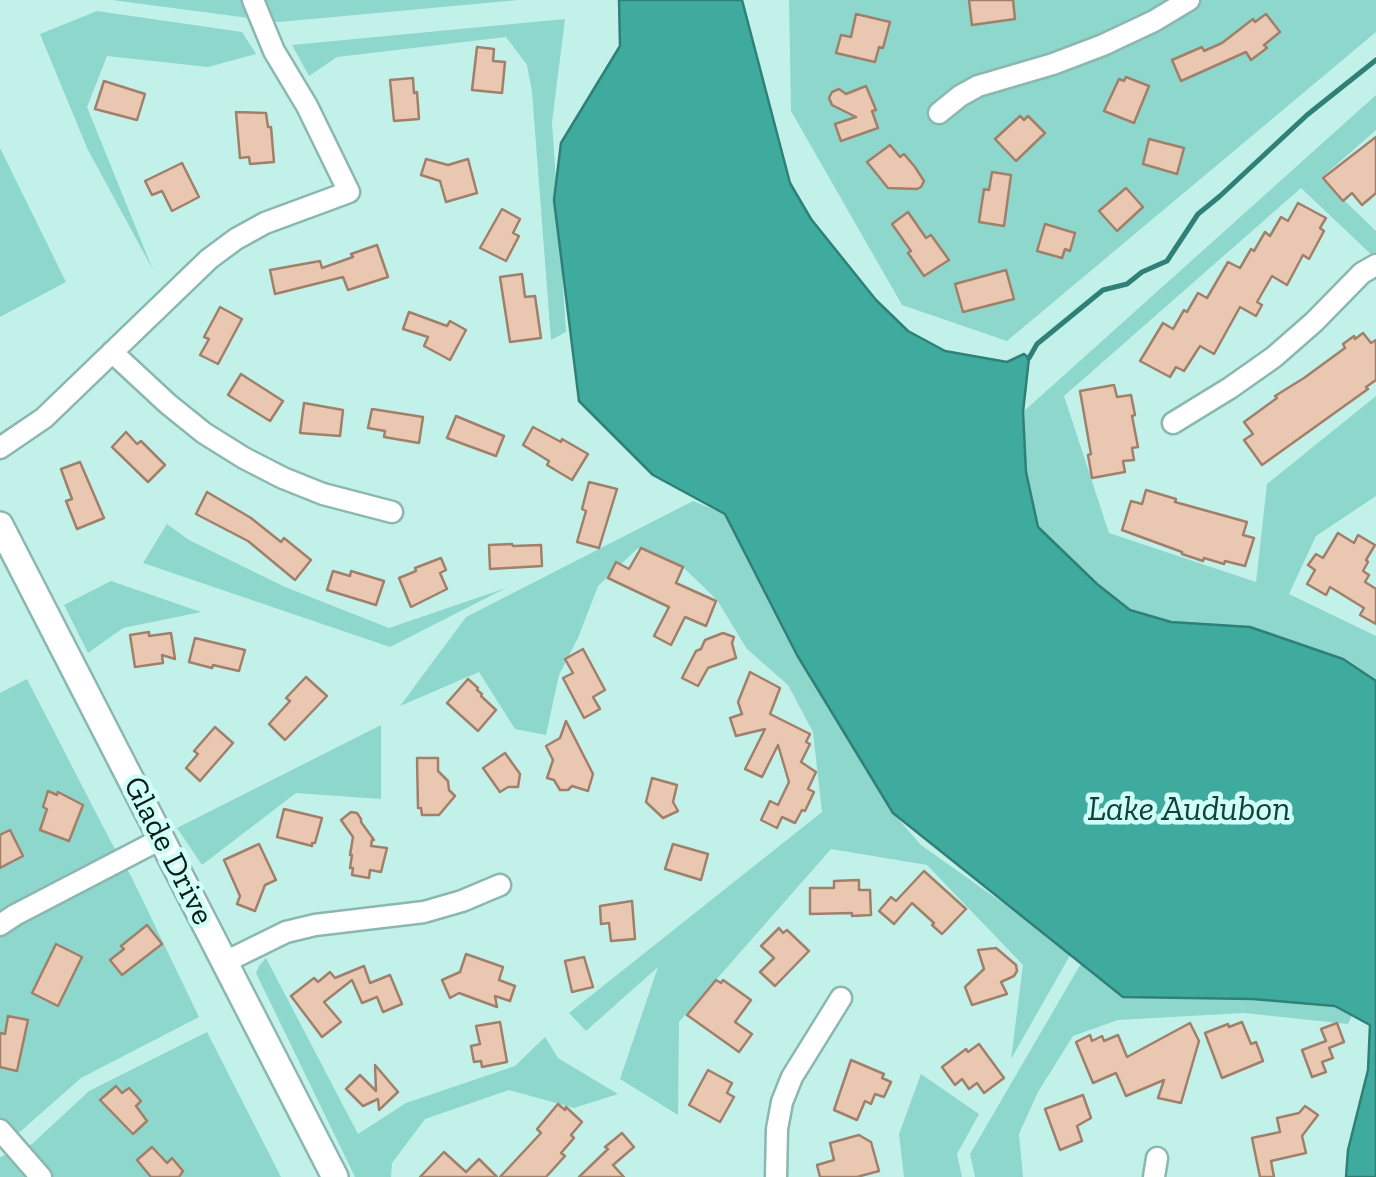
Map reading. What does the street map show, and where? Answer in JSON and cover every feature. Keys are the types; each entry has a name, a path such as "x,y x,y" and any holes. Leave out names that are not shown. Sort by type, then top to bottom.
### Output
{"street":[{"path":"0,448 44,418 209,258 265,223 349,192 307,106 274,52 253,0"},
{"path":"940,113 978,86 1103,46 1189,0"},
{"path":"1172,423 1274,356 1362,273 1376,265"},
{"path":"112,352 180,414 244,458 323,494 392,512"},
{"name":"Glade Drive","path":"0,525 336,1177"},
{"path":"0,924 162,839"},
{"path":"225,962 286,932 315,924 424,912 500,885"},
{"path":"776,1177 776,1129 782,1102 792,1077 841,998"},
{"path":"0,1130 41,1177"}],"shaded area":[{"path":"112,0 519,0 279,22"},
{"path":"789,0 1376,0 1376,32 1007,341 902,305 791,111"},
{"path":"97,11 242,32 256,54 208,67 107,56 87,107 153,270 87,148 40,34"},
{"path":"565,19 552,122 566,332 551,340 532,92 527,65 506,37 337,57 309,76 292,45"},
{"path":"1376,95 1376,130 1321,178 1376,231 1376,259 1301,188 1064,396 1109,533 1256,582 1267,484 1376,396 1376,496 1316,536 1289,594 1376,636 1376,681 1343,659 1250,627 1171,622 1130,610 1038,527 1026,472 1023,412"},
{"path":"0,148 66,282 0,317"},
{"path":"693,501 725,514 797,655 893,813 921,845 1072,952 1011,1059 1023,965 927,865 831,849 679,1022 678,1115 620,1079 658,967 586,1031 569,1013 822,812 813,732 788,685 747,649 717,600 684,568 638,548 598,586 559,675 546,735 515,729 479,672 400,706 466,617"},
{"path":"167,524 189,540 285,587 389,628 506,588 390,647 143,563"},
{"path":"111,581 201,612 123,628 88,653 64,605"},
{"path":"27,679 132,878 199,1017 81,1078 21,1131 0,1140 0,693"},
{"path":"381,725 381,799 296,793 202,865 177,828"},
{"path":"266,958 358,1134 406,1103 515,1066 545,1037 558,1058 618,1094 574,1108 509,1090 425,1119 392,1163 391,1177 355,1177 256,973"},
{"path":"1083,960 1361,996 1348,1024 1244,1013 1118,1020 1073,1036 1038,1092 1019,1134 1023,1177 975,1177 970,1154"},
{"path":"207,1032 281,1177 0,1177 0,1157 32,1144 89,1091"},
{"path":"921,1074 979,1114 957,1154 962,1177 904,1177 899,1134"}],"water":[{"name":"Lake Audubon","path":"619,0 742,0 790,183 811,219 876,300 908,331 945,351 1007,362 1024,354 1029,358 1023,412 1026,472 1038,527 1097,584 1130,610 1171,622 1250,627 1343,659 1376,681 1376,1177 1346,1177 1348,1150 1368,1070 1370,1025 1335,1006 1253,999 1123,997 893,813 797,655 725,514 653,475 579,401 554,200 561,143 620,46"}],"building":[{"path":"969,0 1013,0 1015,19 972,25"},
{"path":"856,14 890,22 875,62 836,53 841,35 851,37"},
{"path":"1266,14 1280,32 1264,45 1267,48 1251,60 1246,52 1181,81 1172,60 1222,43"},
{"path":"477,47 494,49 493,61 505,62 502,93 472,90"},
{"path":"1126,77 1149,86 1134,123 1104,111 1119,79 1124,81"},
{"path":"413,78 419,119 394,121 390,80"},
{"path":"104,81 145,94 137,120 95,109"},
{"path":"866,86 876,110 872,111 878,128 841,141 835,124 856,117 832,105 829,98 839,89 846,94"},
{"path":"236,112 266,113 274,162 250,164 249,157 240,158"},
{"path":"1020,116 1024,120 1028,116 1045,133 1016,161 995,139"},
{"path":"1376,137 1376,193 1362,205 1352,193 1343,201 1323,178"},
{"path":"1149,139 1184,148 1177,174 1143,164"},
{"path":"890,145 915,167 924,181 921,187 888,188 867,162"},
{"path":"426,159 448,165 468,159 477,193 446,202 440,181 421,175"},
{"path":"182,163 199,197 172,211 162,191 152,195 145,181"},
{"path":"992,172 1011,175 1004,226 979,222 984,189 989,190"},
{"path":"1126,188 1143,207 1117,231 1099,211"},
{"path":"1298,203 1326,218 1320,228 1324,231 1309,259 1303,255 1287,285 1272,276 1257,302 1262,305 1256,316 1240,307 1214,354 1200,346 1184,371 1176,367 1170,377 1140,361 1163,323 1173,329 1198,293 1207,298 1228,262 1240,268 1265,232 1270,236 1281,217 1288,221"},
{"path":"502,209 520,219 513,233 519,236 506,261 480,248"},
{"path":"908,212 926,238 931,235 949,260 924,276 892,224"},
{"path":"1045,224 1075,233 1070,251 1065,249 1062,258 1037,251"},
{"path":"377,245 388,277 348,290 343,277 275,294 270,270 320,261 322,268"},
{"path":"1006,270 1014,299 963,312 955,284"},
{"path":"522,274 525,297 535,296 541,338 510,342 500,277"},
{"path":"220,307 242,319 218,364 200,355 209,339 204,337"},
{"path":"409,312 447,326 450,321 466,330 450,360 424,346 428,337 403,329"},
{"path":"1363,333 1371,343 1376,340 1376,380 1262,465 1244,440 1253,434 1244,422 1345,348 1343,344"},
{"path":"241,374 283,401 270,421 228,395"},
{"path":"1114,385 1117,397 1131,395 1138,447 1132,448 1134,460 1123,461 1125,472 1092,478 1080,391"},
{"path":"304,403 343,410 340,436 300,433"},
{"path":"372,409 423,417 419,443 384,437 385,431 368,428"},
{"path":"456,416 504,436 496,456 447,438"},
{"path":"533,427 588,454 572,480 523,445"},
{"path":"126,432 165,465 148,482 112,447"},
{"path":"80,462 104,518 77,529 66,501 72,499 61,469"},
{"path":"589,482 617,489 599,548 577,542"},
{"path":"1146,490 1247,522 1243,535 1254,538 1245,566 1204,558 1203,561 1122,530 1131,501 1142,504"},
{"path":"207,492 251,518 281,542 284,538 311,560 295,580 248,541 196,514"},
{"path":"1338,533 1354,543 1358,535 1375,545 1363,571 1369,575 1365,582 1376,589 1376,624 1360,615 1364,608 1330,587 1326,595 1307,584 1315,570 1308,565 1316,554 1323,558"},
{"path":"489,545 541,545 542,566 490,569"},
{"path":"641,548 683,567 676,583 716,601 706,626 685,617 671,645 654,636 669,607 608,578 616,562 629,569"},
{"path":"441,558 446,570 440,573 447,589 411,607 399,578"},
{"path":"333,571 350,576 351,571 384,581 376,605 327,590"},
{"path":"149,632 149,636 171,633 175,659 162,655 163,663 135,667 130,635"},
{"path":"723,633 734,637 736,658 708,668 698,686 682,678 705,640"},
{"path":"195,638 245,650 239,671 189,662"},
{"path":"583,649 605,690 593,697 600,709 584,718 563,678 573,673 565,659"},
{"path":"750,672 780,688 770,714 810,734 806,742 810,744 801,762 816,772 808,789 814,792 795,823 782,817 777,828 761,820 770,801 778,805 789,782 778,745 762,777 745,769 765,729 736,736 730,718 742,714 738,702"},
{"path":"306,677 327,696 285,740 269,724"},
{"path":"468,679 496,710 478,731 447,703"},
{"path":"566,721 593,774 588,791 572,786 560,790 554,780 547,778 553,760 546,746 560,738"},
{"path":"215,727 233,743 200,781 186,768 198,754 194,751"},
{"path":"505,753 520,774 518,787 500,792 483,768"},
{"path":"417,758 438,758 438,771 455,796 439,815 422,815 418,808"},
{"path":"652,778 677,785 673,802 678,811 663,818 646,802"},
{"path":"48,791 83,805 69,841 40,830"},
{"path":"284,809 322,818 312,846 277,837"},
{"path":"351,812 357,813 374,840 371,846 387,848 381,872 370,870 369,878 352,875 350,868 353,837 341,820"},
{"path":"10,830 23,856 0,868 0,835"},
{"path":"259,844 276,880 265,885 255,911 237,904 240,896 224,860"},
{"path":"673,844 708,854 701,880 665,869"},
{"path":"924,871 966,909 942,934 912,903 894,924 879,911 891,897 896,901"},
{"path":"859,880 859,890 870,890 871,915 810,914 810,888 834,888 834,881"},
{"path":"632,901 635,939 611,941 609,923 601,924 600,906"},
{"path":"147,925 162,944 122,975 110,960"},
{"path":"779,928 783,933 787,930 809,951 775,986 760,972 774,958 761,946"},
{"path":"56,944 82,957 58,1006 32,993"},
{"path":"996,948 1016,965 1017,971 1001,982 1007,994 972,1005 965,987 984,969 978,950"},
{"path":"466,954 503,967 499,980 515,986 510,1001 495,996 497,1007 459,993 450,998 442,980 460,972"},
{"path":"584,957 593,987 572,992 565,961"},
{"path":"364,966 370,983 390,975 402,1004 383,1012 377,997 362,1003 352,980 324,1002 341,1022 322,1037 291,996 314,978 318,982 330,972 335,978"},
{"path":"716,980 723,980 751,1000 735,1022 752,1034 739,1052 687,1015"},
{"path":"8,1016 28,1020 17,1071 0,1067 0,1033 5,1034"},
{"path":"500,1022 507,1062 482,1067 481,1061 474,1062 471,1046 480,1044 476,1026"},
{"path":"1242,1022 1263,1061 1222,1078 1205,1033"},
{"path":"1190,1023 1199,1041 1181,1103 1158,1098 1164,1080 1126,1096 1116,1073 1093,1083 1076,1042 1090,1035 1092,1041 1102,1036 1104,1041 1118,1035 1127,1057"},
{"path":"1337,1023 1344,1042 1329,1048 1333,1058 1322,1062 1326,1072 1312,1077 1302,1050 1326,1041 1321,1029"},
{"path":"979,1044 1004,1078 984,1093 977,1083 969,1089 962,1079 955,1085 942,1067"},
{"path":"851,1060 884,1074 882,1078 891,1082 884,1097 875,1094 871,1104 865,1101 857,1120 834,1110"},
{"path":"375,1065 398,1092 379,1110 378,1099 363,1106 346,1089 360,1075 376,1091"},
{"path":"708,1070 732,1083 727,1093 734,1097 720,1122 689,1105"},
{"path":"116,1086 122,1093 129,1088 141,1101 136,1106 147,1121 133,1134 100,1100"},
{"path":"1083,1095 1091,1118 1077,1126 1082,1141 1060,1150 1045,1109"},
{"path":"558,1104 582,1122 561,1153 565,1156 546,1177 500,1177 541,1133 537,1129"},
{"path":"1305,1106 1318,1115 1302,1136 1306,1153 1271,1161 1274,1177 1260,1177 1252,1138 1280,1132 1277,1118 1299,1113"},
{"path":"622,1133 634,1147 613,1165 624,1177 579,1177 608,1149 605,1147"},
{"path":"859,1135 871,1142 879,1171 857,1177 820,1177 817,1165 834,1160 830,1143"},
{"path":"152,1147 167,1163 172,1158 183,1171 179,1177 151,1177 137,1160"},
{"path":"444,1152 466,1172 479,1159 497,1177 420,1177"}],"waterway":[{"path":"1029,358 1037,344 1103,290 1127,284 1167,261 1198,214 1307,115 1376,60"}]}
